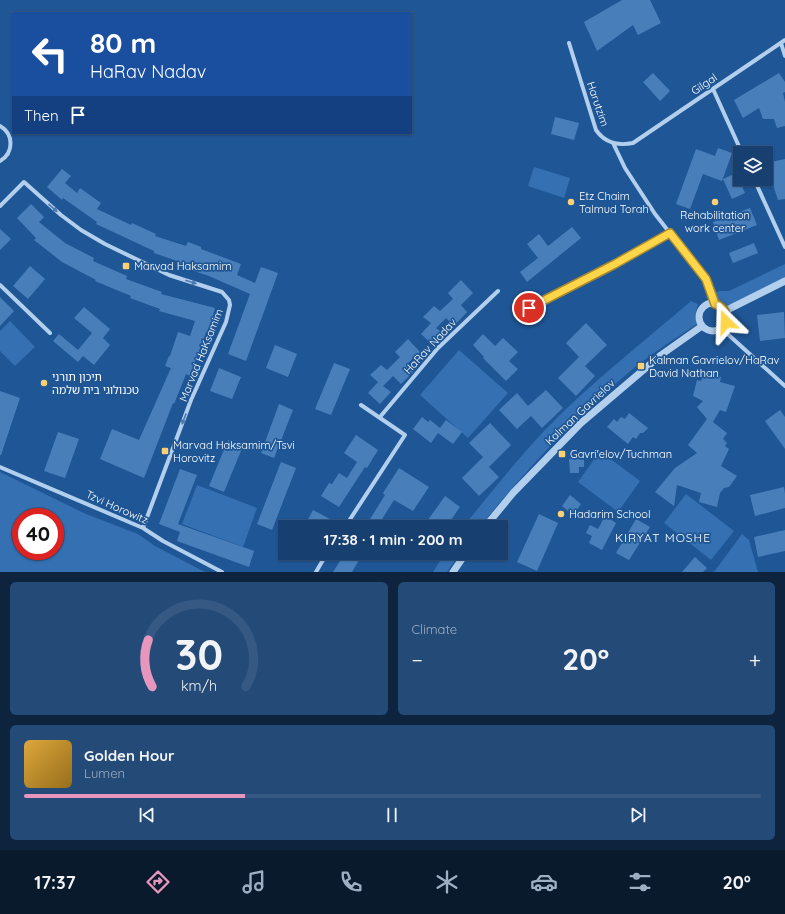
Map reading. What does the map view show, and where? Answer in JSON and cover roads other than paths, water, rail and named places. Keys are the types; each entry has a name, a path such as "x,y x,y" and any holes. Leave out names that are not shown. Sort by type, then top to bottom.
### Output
{"street":[{"path":"783,41 785,56"},
{"name":"Gilgal","path":"613,143 633,143 783,41"},
{"name":"Harutzim","path":"569,43 596,130 605,140 613,143"},
{"path":"713,89 739,146"},
{"path":"0,161 8,154 11,145 10,136 1,126"},
{"path":"613,143 626,168 655,214 706,279 715,304"},
{"name":"Marvad HaKsamim","path":"0,206 24,182 61,215 81,230 105,244 169,275 222,292 229,300 230,304 226,322 192,400 143,528"},
{"path":"757,186 785,246"},
{"path":"520,312 539,305 670,233"},
{"path":"725,311 785,281"},
{"path":"0,285 50,334"},
{"name":"HaRav Nadav","path":"380,417 438,348 498,291"},
{"path":"715,304 720,306 725,311 726,322 721,328 710,331 702,326 699,317 701,309 706,305 715,304"},
{"name":"Kalman Gavrielov","path":"491,520 513,493 581,423 661,354 702,326"},
{"path":"721,328 785,386"},
{"path":"350,520 405,434 361,405"},
{"name":"Tzvi Horowitz","path":"0,467 143,528 163,541 222,572"},
{"path":"316,572 323,560"},
{"path":"453,572 461,560"}],"place":[{"name":"Etz Chaim Talmud Torah","path":"571,202"},
{"name":"Rehabilitation work center","path":"715,202"},
{"name":"Marvad Haksamim","path":"126,266"},
{"name":"Kalman Gavrielov/HaRav David Nathan","path":"641,366"},
{"name":"תיכון תורני טכנולוגי בית שלמה","path":"44,383"},
{"name":"Marvad Haksamim/Tsvi Horovitz","path":"165,451"},
{"name":"Gavri'elov/Tuchman","path":"562,454"},
{"name":"Hadarim School","path":"561,514"}],"district":[{"name":"KIRYAT MOSHE","path":"663,537"}]}
